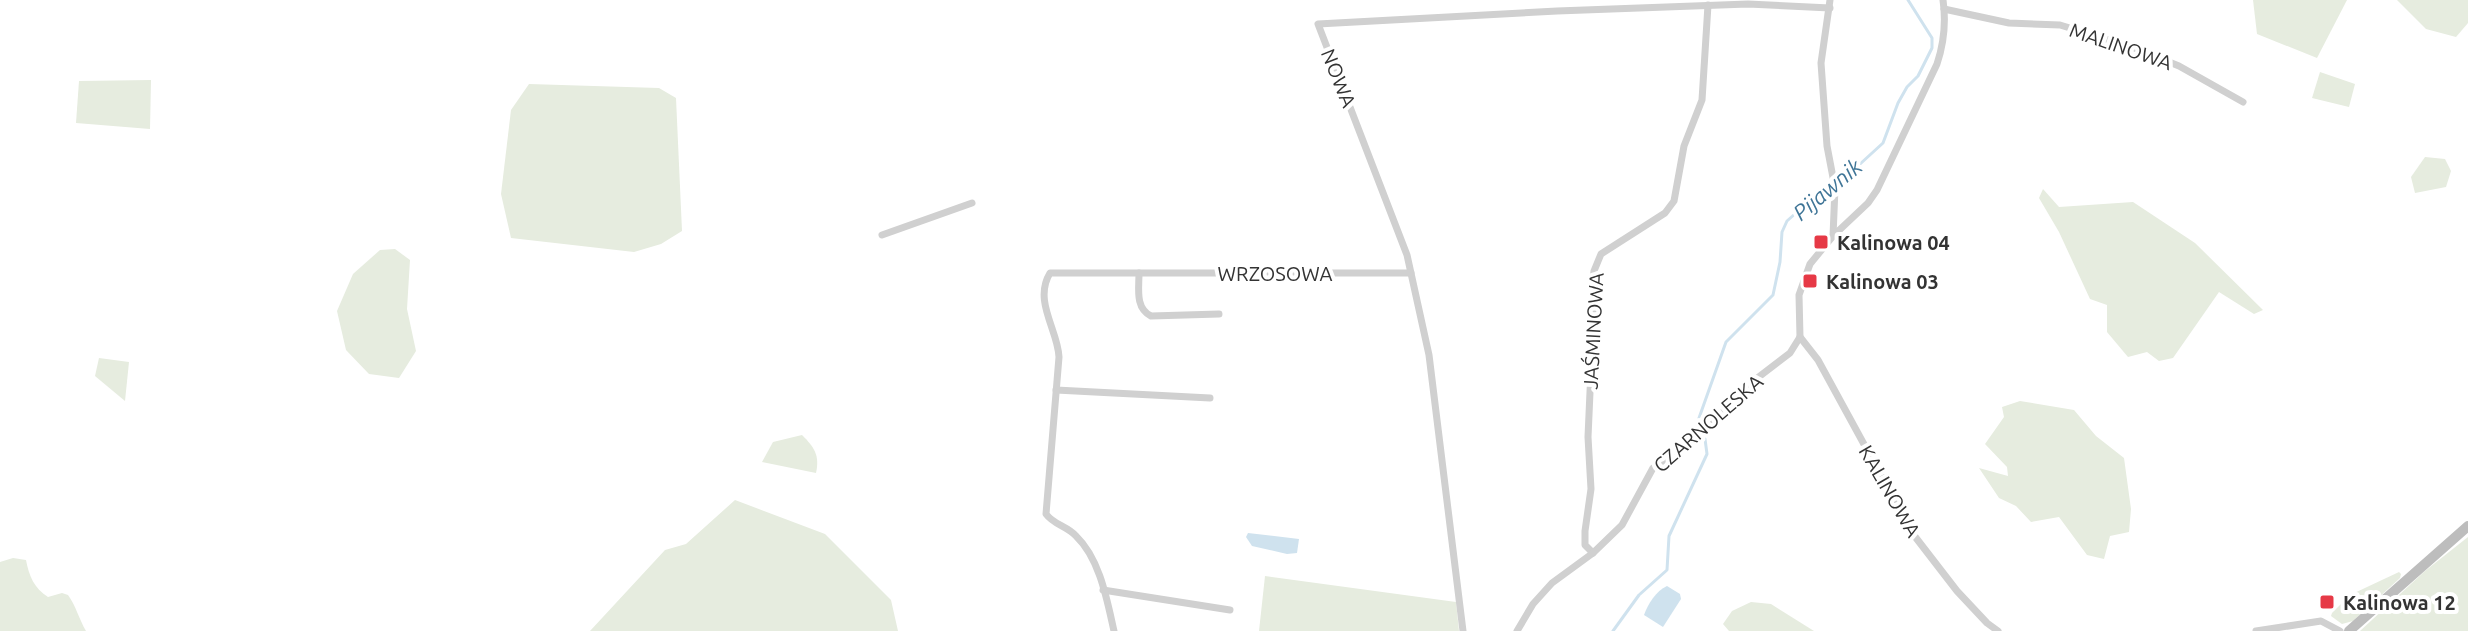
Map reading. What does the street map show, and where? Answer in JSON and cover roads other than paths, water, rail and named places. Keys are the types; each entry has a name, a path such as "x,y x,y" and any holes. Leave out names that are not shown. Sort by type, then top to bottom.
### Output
{"main road":[{"path":"2349,631 2468,526"}],"street":[{"name":"NOWA","path":"1463,631 1429,355 1411,273 1400,234 1318,24 1708,5 1830,4"},
{"path":"1830,4 1821,63 1827,146 1835,188 1833,236"},
{"path":"1800,337 1799,295 1810,264 1833,236 1868,203 1897,151 1942,49 1943,4"},
{"name":"MALINOWA","path":"1943,4 2009,23 2060,25 2132,47 2179,66 2243,102"},
{"name":"JAŚMINOWA","path":"1593,553 1585,545 1585,531 1591,489 1588,437 1596,315 1592,287 1594,271 1601,254 1665,213 1674,201 1684,146 1702,100 1708,5"},
{"path":"882,235 972,203"},
{"name":"WRZOSOWA","path":"1114,631 1103,590 1086,547 1073,532 1054,523 1046,514 1058,347 1045,307 1050,273 1411,273"},
{"name":"WRZOSOWA","path":"1139,273 1140,307 1143,312 1151,316 1219,314"},
{"name":"CZARNOLESKA","path":"1517,631 1533,604 1552,583 1593,553 1622,525 1653,468 1710,427 1743,389 1782,361 1800,337"},
{"name":"KALINOWA","path":"1800,337 1818,360 1913,534 1964,599 1998,631"},
{"path":"1056,390 1210,398"},
{"path":"1103,590 1230,610"},
{"path":"2256,631 2321,621 2340,631"}],"water":[{"path":"1248,533 1299,539 1297,553 1287,554 1252,546 1246,537"},
{"path":"1667,586 1680,594 1681,599 1663,627 1644,615 1653,598"}],"waterway":[{"name":"Pijawnik","path":"1701,428 1699,418 1726,342 1773,295 1782,232 1787,221 1814,197 1848,175 1883,143 1898,103 1918,76 1932,48 1932,38 1908,0"},
{"name":"Pijawnik","path":"1613,631 1639,595 1667,570 1669,536 1707,454 1705,439"}],"place":[{"name":"Kalinowa 04","path":"1821,242"},
{"name":"Kalinowa 03","path":"1810,281"},
{"name":"Kalinowa 12","path":"2327,602"}]}
